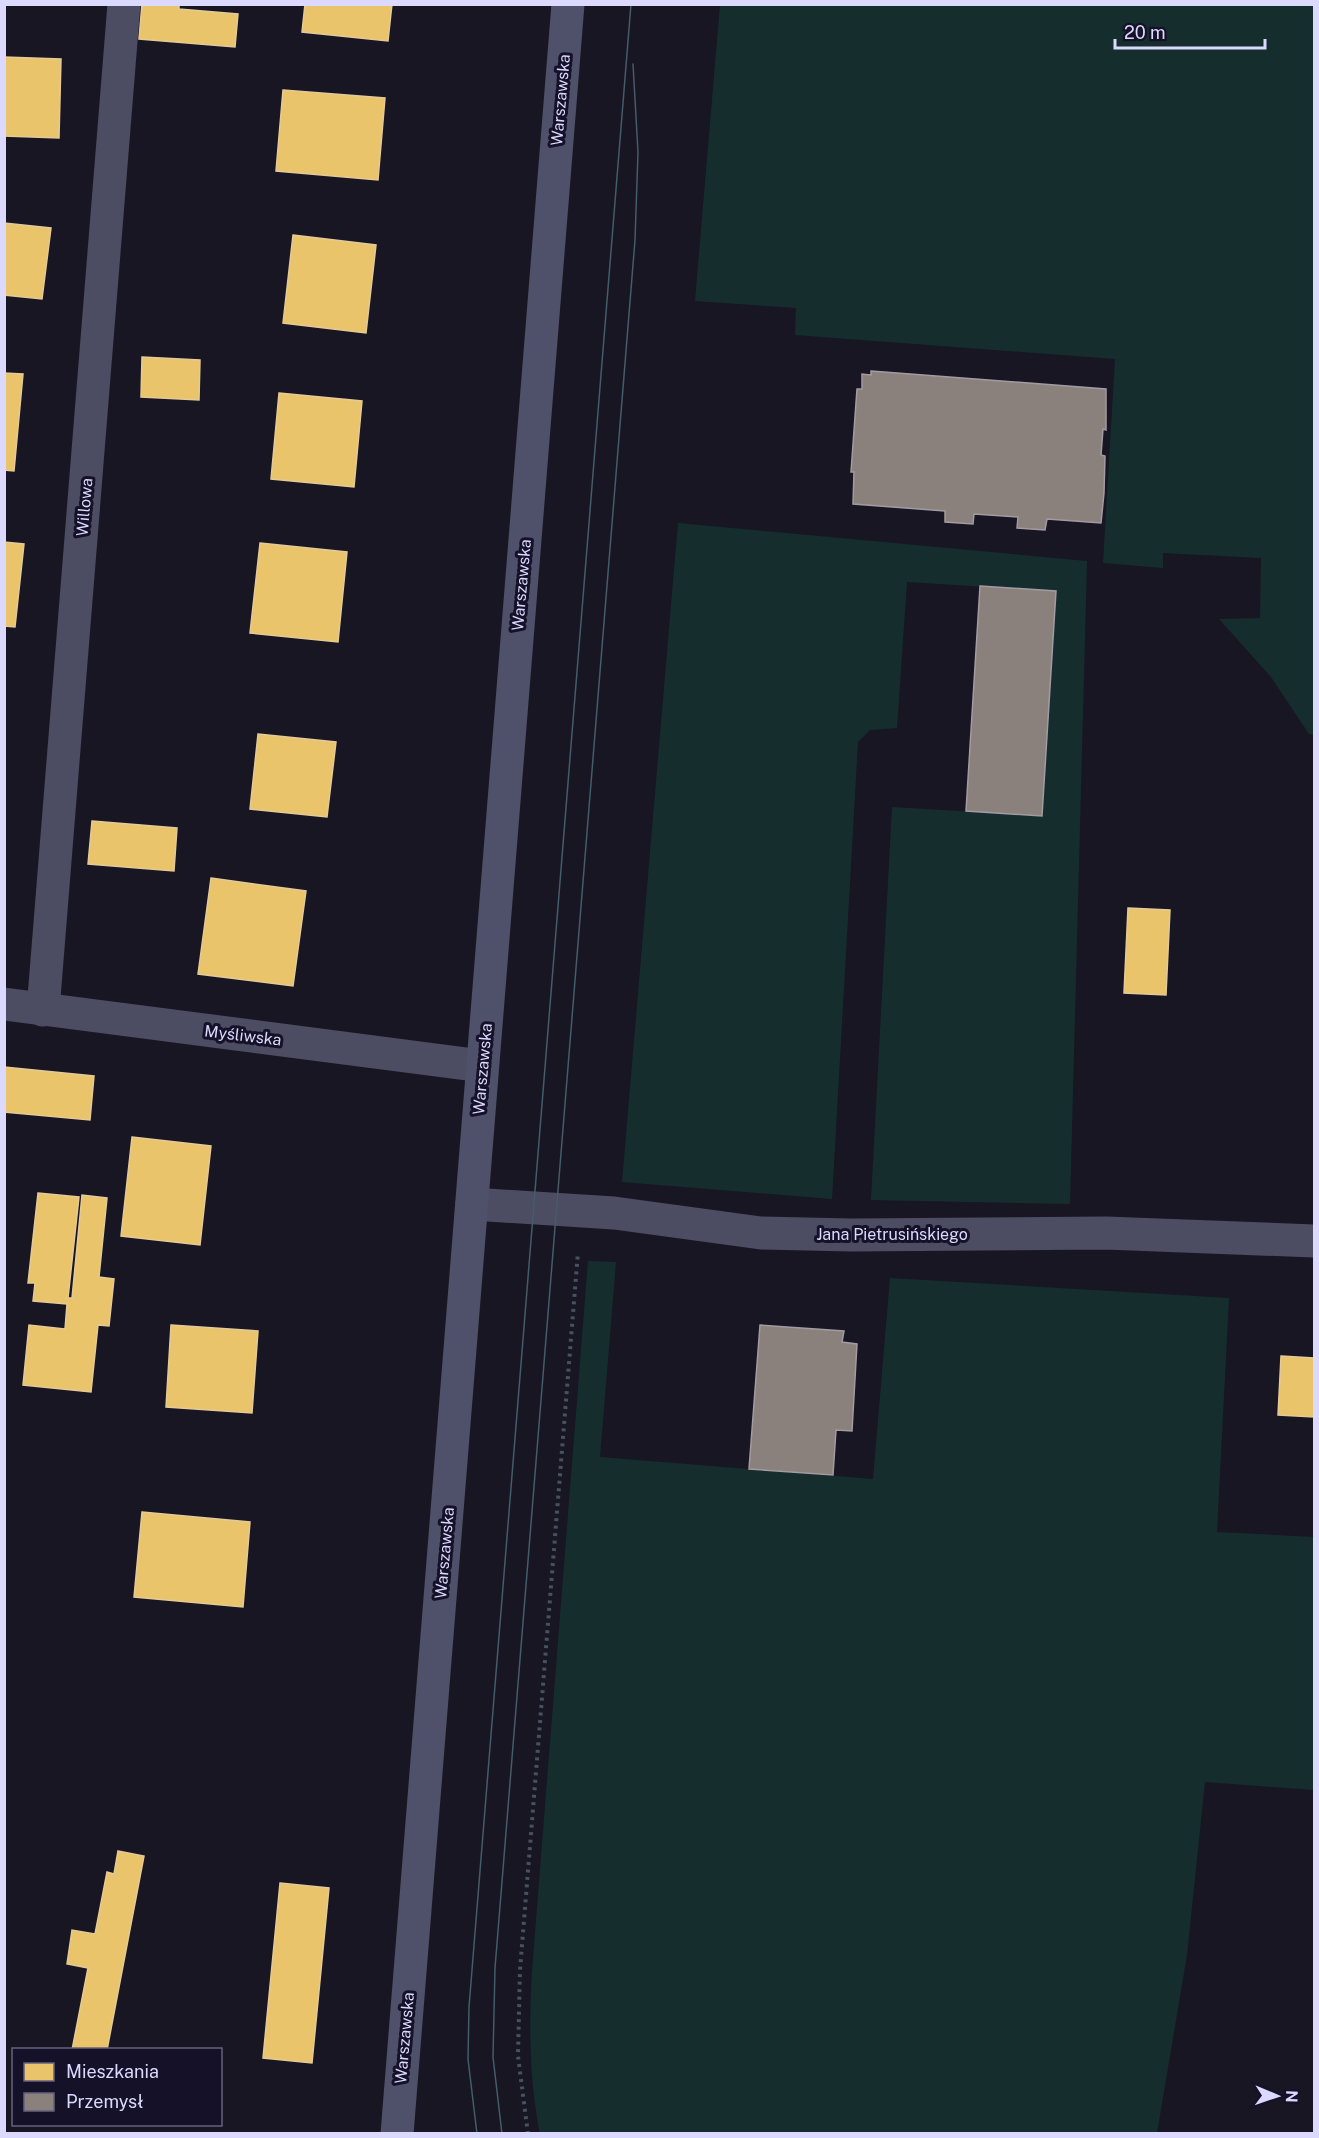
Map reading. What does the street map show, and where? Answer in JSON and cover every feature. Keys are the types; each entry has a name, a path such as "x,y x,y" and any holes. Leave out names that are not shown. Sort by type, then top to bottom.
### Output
{"main road":[{"name":"Warszawska","path":"397,2133 568,4"}],"street":[{"name":"Willowa","path":"43,1010 124,4"},
{"name":"Myśliwska","path":"4,1004 482,1066"},
{"name":"Jana Pietrusińskiego","path":"472,1204 577,1211 761,1233 863,1235 1106,1233 1314,1241"}],"path":[{"path":"528,2133 518,2056 520,1970 579,1233 577,1211"}],"green space":[{"path":"720,5 1314,5 1314,735 1309,734 1271,677 1219,619 1260,618 1261,558 1163,553 1163,568 1103,563 1115,359 795,335 796,308 695,301"},
{"path":"678,523 1087,561 1070,1204 871,1200 892,807 1042,816 1055,591 907,582 897,728 870,730 858,742 832,1199 622,1182"},
{"path":"588,1261 616,1262 600,1457 873,1479 890,1278 1229,1298 1217,1532 1314,1537 1314,1790 1205,1782 1187,1955 1157,2133 540,2134 531,2052 532,1971"}],"building: Mieszkania":[{"path":"142,4 179,4 179,9 238,14 235,47 139,39"},
{"path":"305,4 392,4 388,41 302,32"},
{"path":"4,57 61,59 59,138 4,136"},
{"path":"283,90 385,98 378,180 276,171"},
{"path":"4,223 51,228 42,299 4,295"},
{"path":"293,235 376,245 366,333 283,323"},
{"path":"142,357 200,360 199,400 141,397"},
{"path":"4,373 23,374 14,471 4,470"},
{"path":"279,393 362,401 354,487 271,479"},
{"path":"4,542 24,544 15,627 4,626"},
{"path":"260,543 347,552 338,642 250,633"},
{"path":"258,734 336,742 327,817 250,809"},
{"path":"92,821 177,828 174,871 88,864"},
{"path":"211,878 306,891 293,986 198,974"},
{"path":"1128,908 1170,910 1166,995 1124,993"},
{"path":"4,1067 94,1076 90,1120 4,1112"},
{"path":"132,1137 211,1146 200,1245 121,1236"},
{"path":"38,1193 79,1197 68,1298 72,1298 82,1195 107,1198 99,1277 114,1279 109,1326 98,1325 91,1392 23,1385 29,1325 65,1329 67,1304 33,1301 35,1283 28,1283"},
{"path":"171,1325 258,1331 252,1413 166,1407"},
{"path":"1281,1356 1314,1358 1314,1417 1278,1415"},
{"path":"142,1512 250,1522 243,1607 134,1597"},
{"path":"118,1851 144,1856 107,2048 72,2048 88,1968 67,1964 72,1930 95,1934 107,1872 114,1874"},
{"path":"280,1883 329,1888 312,2063 263,2058"}],"building: Przemysł":[{"path":"871,371 1106,389 1106,430 1103,429 1101,455 1105,456 1101,523 1047,519 1045,530 1017,528 1018,517 974,514 973,524 945,522 945,511 853,504 854,472 851,472 857,389 862,389 862,374 871,375"},
{"path":"980,586 1056,591 1042,816 966,811"},
{"path":"760,1325 844,1331 842,1342 857,1344 852,1431 836,1430 833,1475 749,1469"}],"tram line":[{"path":"477,2134 468,2059 469,2007 631,4"},
{"path":"502,2134 493,2057 495,1968 635,240 638,152 633,64"}]}
